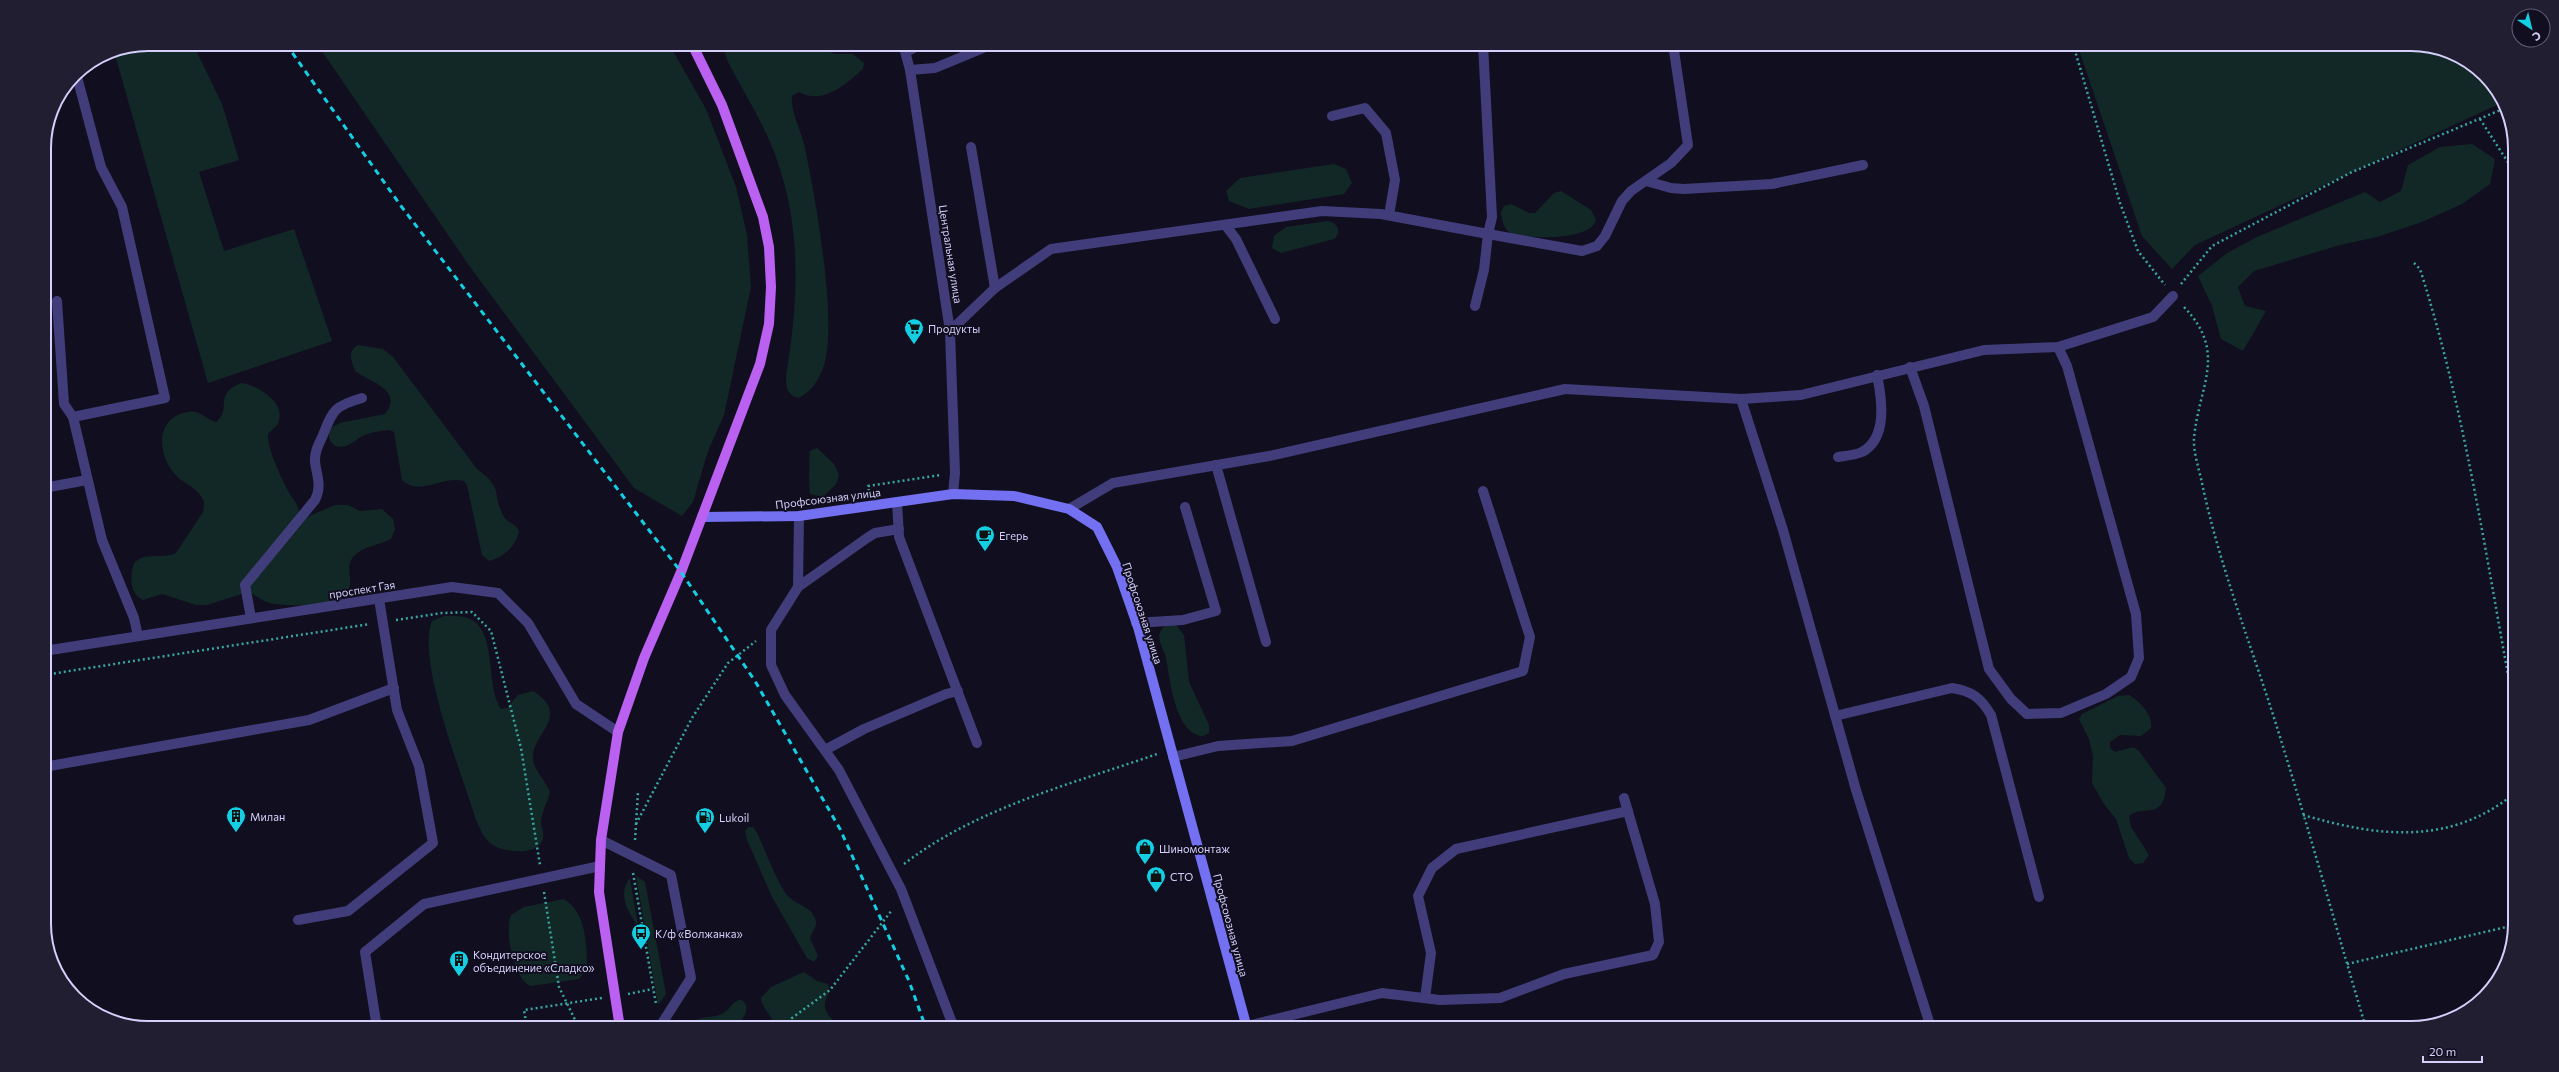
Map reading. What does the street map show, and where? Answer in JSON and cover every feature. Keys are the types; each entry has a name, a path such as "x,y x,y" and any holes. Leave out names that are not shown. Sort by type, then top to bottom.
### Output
{"main road":[{"path":"619,1021 601,911 600,866 601,840 618,732 644,658 702,517 760,364 769,324 771,287 769,247 763,217 722,105 695,51"}],"street":[{"name":"Центральная улица","path":"906,51 910,70 950,331 955,473 953,494"},
{"path":"910,70 935,68 976,51"},
{"path":"1475,306 1484,270 1488,234 1492,217 1483,51"},
{"path":"950,331 995,288 1051,249 1322,212 1389,216 1582,251 1597,246 1605,236 1622,201 1631,190 1671,163 1688,145 1674,51"},
{"path":"73,417 165,398 122,207 101,167 78,80"},
{"path":"1332,116 1365,108 1386,133 1395,180 1389,216"},
{"path":"971,147 995,288"},
{"path":"1646,180 1677,188 1772,184 1863,165"},
{"path":"1226,226 1236,238 1275,319"},
{"path":"1069,509 1113,483 1269,456 1565,389 1741,399 1801,395 1877,375 1984,350 2058,347 2153,317 2173,296"},
{"path":"58,301 64,404 73,417 102,540 134,618 138,636"},
{"path":"1910,367 1924,406 1989,669 2010,699 2027,714 2061,713 2106,694 2131,677 2139,658 2136,614 2067,366 2058,347"},
{"path":"1838,457 1860,453 1876,439 1882,413 1877,375"},
{"path":"251,618 245,585 315,500 320,491 315,460 327,420 332,413 347,402 362,398"},
{"path":"1741,399 1783,530 1856,790 1929,1021"},
{"path":"1216,465 1266,642"},
{"path":"51,487 87,480"},
{"path":"1172,753 1218,746 1292,741 1523,671 1530,638 1483,491"},
{"name":"Профсоюзная улица","path":"702,517 799,516 953,494 1014,496 1069,509 1097,527 1117,567 1136,623 1245,1021"},
{"path":"897,502 899,537 977,743"},
{"path":"1136,623 1183,620 1216,611 1186,507"},
{"path":"798,587 799,516"},
{"path":"899,528 875,533 798,587 771,630 772,665 785,695 839,770 901,889 951,1021"},
{"name":"проспект Гая","path":"51,650 452,588 498,593 528,623 576,704 618,732"},
{"path":"298,920 348,911 433,843 419,766 397,710 380,599"},
{"path":"51,766 309,720 394,688"},
{"path":"1835,716 1952,688 1966,690 1978,696 1991,715 2039,896"},
{"path":"825,750 864,729 946,694 958,691"},
{"path":"1271,1021 1382,993 1440,1000 1500,998 1564,974 1653,955 1659,942 1655,904 1624,798"},
{"path":"1425,998 1431,953 1418,896 1432,868 1456,849 1628,811"},
{"path":"601,840 671,875 691,978 664,1021"},
{"path":"376,1021 365,952 424,904 600,866"}],"path":[{"path":"2075,51 2120,204 2138,251 2173,296 2198,322 2205,337 2209,360 2194,440 2202,484 2232,590 2303,815 2364,1021"},
{"path":"2173,296 2212,246 2352,172 2500,110"},
{"path":"2480,119 2508,164"},
{"path":"2414,263 2420,269 2441,334 2467,457 2508,676"},
{"path":"868,486 955,473"},
{"path":"636,824 692,718 728,663 771,630"},
{"path":"893,874 920,852 994,813 1172,753"},
{"path":"638,792 633,878 659,1021"},
{"path":"2303,815 2372,832 2402,834 2447,827 2472,820 2488,812 2508,797"},
{"path":"791,1021 792,1018 830,990 890,916 901,889"},
{"path":"2347,964 2508,928"},
{"path":"526,1021 524,1010 567,1003"}],"green space":[{"path":"142,51 196,51 222,104 239,160 199,172 224,251 294,229 332,341 208,383 116,56 117,56"},
{"path":"322,51 673,51 706,109 736,187 747,235 751,287 724,415 708,451 693,502 682,516 634,488 468,264"},
{"path":"725,51 828,51 835,54 853,54 864,63 863,69 849,81 825,95 808,95 799,92 792,96 794,115 805,148 819,228 824,260 828,323 827,348 821,373 810,389 798,398 789,393 786,380 793,322 796,269 791,215 786,189 768,137 728,62"},
{"path":"2079,51 2417,51 2442,56 2460,64 2480,79 2498,105 2195,245 2172,269 2142,236"},
{"path":"2472,144 2495,159 2490,184 2462,204 2422,222 2377,237 2340,245 2254,271 2238,287 2245,306 2266,311 2243,351 2221,339 2212,306 2198,276 2227,253 2259,236 2365,192 2380,202 2401,191 2408,165 2440,147"},
{"path":"1334,164 1346,169 1352,183 1344,194 1249,209 1229,201 1226,191 1240,178"},
{"path":"1561,191 1591,210 1596,220 1592,227 1583,232 1556,237 1517,235 1509,232 1505,228 1501,212 1504,206 1511,204 1529,213 1535,213 1554,193"},
{"path":"1328,221 1338,228 1338,234 1334,239 1281,253 1272,248 1274,236 1286,227"},
{"path":"358,345 383,349 393,357 477,469 491,482 496,492 498,503 504,517 518,529 519,532 512,547 504,554 489,561 482,555 467,485 464,481 456,480 417,486 409,485 402,480 394,432 390,430 376,432 362,436 352,443 341,447 332,443 329,436 330,428 340,423 385,414 390,406 388,393 383,388 355,371 351,360 351,353 352,350"},
{"path":"241,383 255,387 263,392 270,397 279,410 280,417 277,425 268,434 268,440 278,469 299,510 299,514 307,517 335,505 348,505 360,511 382,509 393,519 395,529 391,539 367,548 355,555 349,567 349,590 344,596 325,603 300,605 277,604 267,602 248,592 207,605 196,605 162,594 143,600 138,597 133,589 131,579 134,563 144,557 165,556 176,553 203,512 204,506 203,500 198,492 181,480 169,467 163,449 163,432 167,424 173,418 187,412 196,412 216,422 221,417 223,412 227,392"},
{"path":"817,448 834,464 839,475 836,484 823,497 810,494 810,451"},
{"path":"444,616 466,617 480,627 488,648 493,687 496,699 501,709 507,708 518,695 533,691 544,700 549,709 550,717 537,742 533,760 536,769 550,792 541,818 543,835 542,840 537,847 531,850 516,851 501,849 495,846 485,837 475,817 451,746 435,689 430,662 429,639 432,621"},
{"path":"1176,625 1184,635 1189,682 1209,725 1209,733 1203,736 1194,733 1186,726 1180,716 1172,691 1166,658 1159,636 1160,632 1165,626"},
{"path":"2129,695 2141,704 2148,713 2151,728 2141,736 2120,735 2110,742 2110,748 2115,752 2133,747 2139,751 2166,788 2161,805 2152,810 2140,811 2129,816 2131,827 2149,855 2143,863 2135,864 2129,858 2116,819 2104,804 2092,783 2093,756 2089,739 2079,719 2082,714 2118,696"},
{"path":"748,827 753,827 757,833 780,885 785,892 793,900 808,909 814,916 816,925 810,938 818,956 814,962 807,958 772,897 747,840 745,831"},
{"path":"636,876 645,882 666,994 658,1005"},
{"path":"630,878 638,926 625,903 624,897 624,890"},
{"path":"564,899 577,912 584,930 586,940 587,969 579,979 531,986 525,982 515,965 509,932 511,915 524,907"},
{"path":"804,972 817,981 828,984 829,990 825,1009 830,1017 835,1021 773,1021 763,1006 761,998 771,987"},
{"path":"742,1000 746,1005 745,1015 740,1021 694,1021 718,1016 728,1010 736,1001"}],"railway":[{"path":"291,51 401,206 681,572 755,681 840,829 909,981 923,1021"}],"place":[{"name":"Продукты","path":"914,345"},
{"name":"Егерь","path":"985,552"},
{"name":"Милан","path":"236,833"},
{"name":"Lukoil","path":"705,834"},
{"name":"Шиномонтаж","path":"1145,865"},
{"name":"СТО","path":"1156,893"},
{"name":"К/ф «Волжанка»","path":"641,950"},
{"name":"Кондитерское объединение «Сладко»","path":"459,977"}]}
